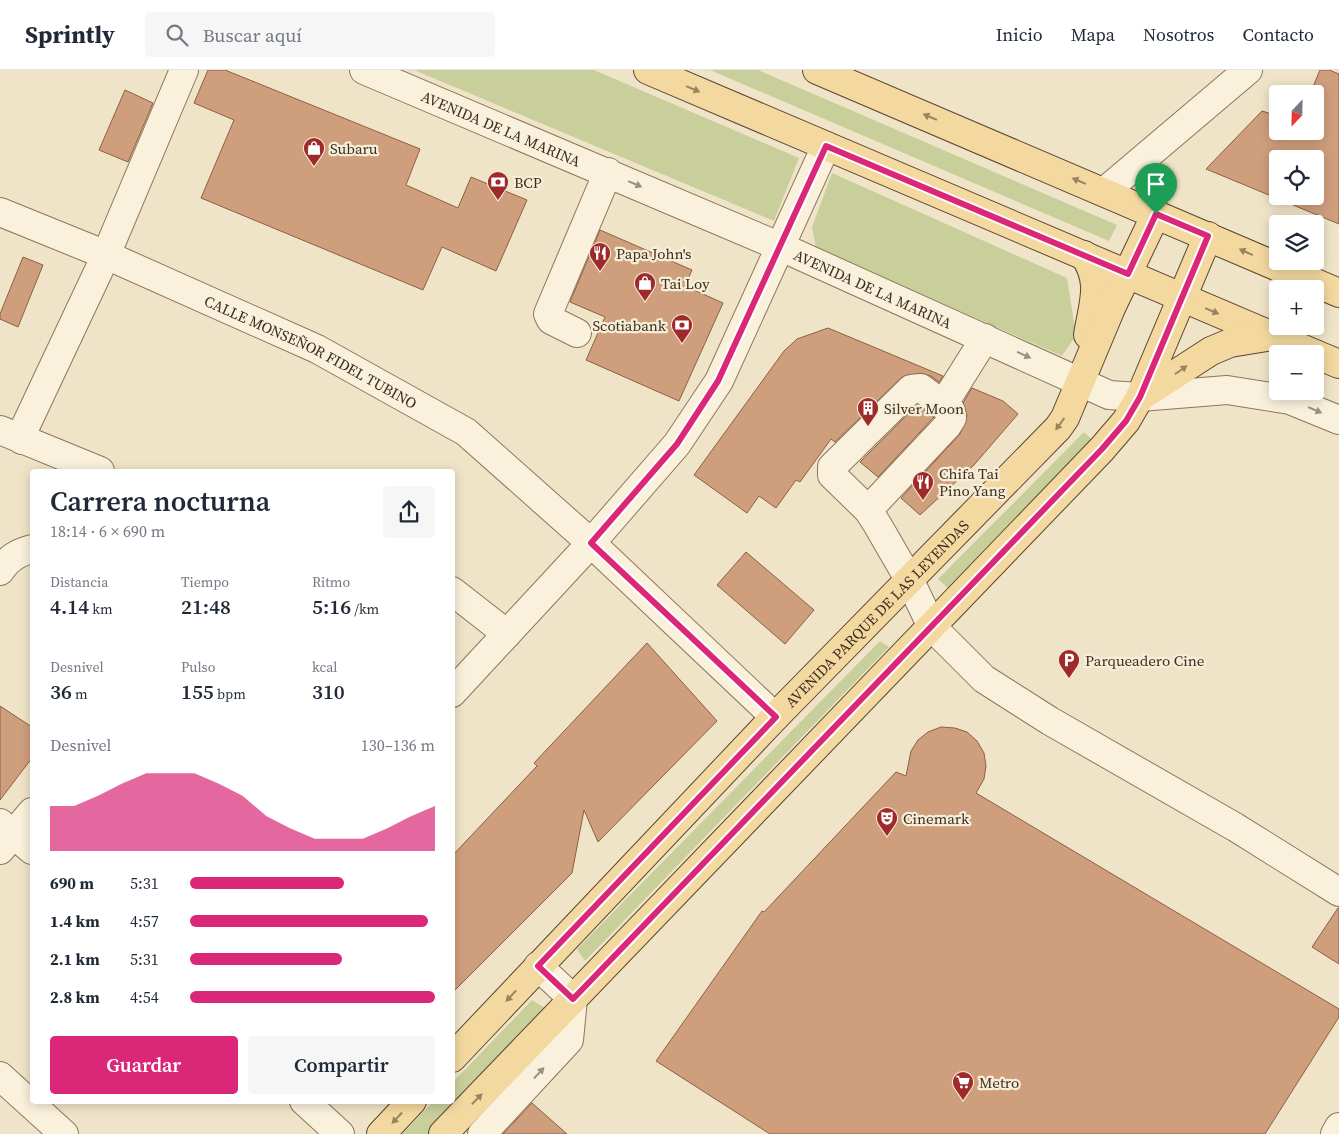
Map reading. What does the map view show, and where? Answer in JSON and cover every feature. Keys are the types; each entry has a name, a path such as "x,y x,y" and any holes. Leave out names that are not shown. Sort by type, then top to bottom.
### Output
{"main road":[{"path":"648,70 1294,345"},
{"path":"817,70 1339,293"},
{"name":"AVENIDA PARQUE DE LAS LEYENDAS","path":"455,1055 867,621 910,582 1058,428 1156,214"},
{"path":"443,1134 932,627 1102,449 1126,421 1140,397 1208,236"},
{"path":"1080,380 1096,286 1094,270 1084,255"},
{"path":"1140,397 1211,351 1230,343 1272,336"},
{"path":"1324,358 1339,364"},
{"path":"381,1134 409,1104"}],"street":[{"path":"11,435 26,425 106,255 184,70"},
{"name":"AVENIDA DE LA MARINA","path":"364,70 781,247 1080,380 1109,395 1140,397 1227,390 1290,400 1339,420"},
{"path":"1104,192 1248,70"},
{"path":"455,690 591,543 677,444 718,381 826,146"},
{"path":"578,332 551,320 548,314 608,172"},
{"name":"CALLE MONSEÑOR FIDEL TUBINO","path":"0,212 106,255 317,349 466,432 591,543 776,717"},
{"path":"944,405 985,338"},
{"path":"868,510 947,426 952,418 951,411 921,388 911,389 832,467 832,475 868,510 910,582 932,627 984,679 1050,720 1235,827 1339,892"},
{"path":"11,435 95,469"},
{"path":"0,570 7,560 19,552 30,549"},
{"path":"455,593 507,634"},
{"path":"12,839 30,815"},
{"path":"482,1134 569,1040 573,999 538,966"},
{"path":"0,1076 30,1103"},
{"path":"31,1104 64,1134"},
{"path":"307,1104 340,1134"},
{"path":"1334,1134 1339,1126"}],"green space":[{"path":"414,70 594,70 799,158 774,221"},
{"path":"710,70 758,70 1117,225 1109,241"},
{"path":"832,173 1067,278 1076,335 1062,356 816,248 812,227"},
{"path":"1084,432 1098,445 952,592 938,579"},
{"path":"880,641 889,647 585,961 577,949"},
{"path":"532,1000 548,1010 428,1134 402,1134 431,1104 455,1104 455,1080"}],"building":[{"name":"Subaru","path":"208,70 225,70 420,149 406,185 458,208 471,177 527,200 496,271 442,247 423,290 201,198 234,120 194,103"},
{"path":"1320,70 1329,70 1339,74 1339,224 1324,218 1324,215 1317,215 1293,205 1324,205 1324,150 1269,150 1269,195 1206,169 1262,111 1269,113 1269,140 1324,140 1324,85 1314,85"},
{"path":"125,90 153,103 128,162 99,150"},
{"path":"600,230 692,270 685,286 723,303 679,401 586,360 605,317 570,302"},
{"path":"23,257 43,265 18,327 0,319 0,314"},
{"path":"828,328 943,376 939,382 931,376 920,373 901,378 835,442 831,439 800,482 796,480 776,508 759,496 747,513 694,475 784,351 797,339"},
{"path":"972,388 1003,401 1018,414 974,465 920,515 901,498 960,434 967,416 963,403"},
{"path":"917,405 934,417 878,477 860,462"},
{"path":"746,552 814,610 785,644 717,585"},
{"path":"647,643 717,721 598,842 584,810 572,873 455,990 455,853 537,766 534,763"},
{"path":"0,706 30,726 30,761 0,800"},
{"path":"941,727 955,728 967,732 977,741 984,753 986,766 984,779 976,793 1339,1009 1339,1017 1265,1134 770,1134 656,1061 762,911 764,912 896,772 906,776 911,751 918,740 928,732"},
{"path":"1339,908 1339,964 1312,947"},
{"path":"532,1103 567,1134 503,1134"}],"place":[{"name":"Subaru","path":"314,167"},
{"name":"BCP","path":"498,201"},
{"name":"Papa John's","path":"600,272"},
{"name":"Tai Loy","path":"645,302"},
{"name":"Scotiabank","path":"682,344"},
{"name":"Silver Moon","path":"868,427"},
{"name":"Chifa Tai Pino Yang","path":"923,501"},
{"name":"Parqueadero Cine","path":"1069,679"},
{"name":"Cinemark","path":"887,837"},
{"name":"Metro","path":"963,1101"}],"route":[{"path":"826,146 1128,274 1156,214 1208,236 1140,397 1126,421 1102,449 903,657 573,999 538,966 776,717 591,543 677,444 718,381 826,146"}]}
